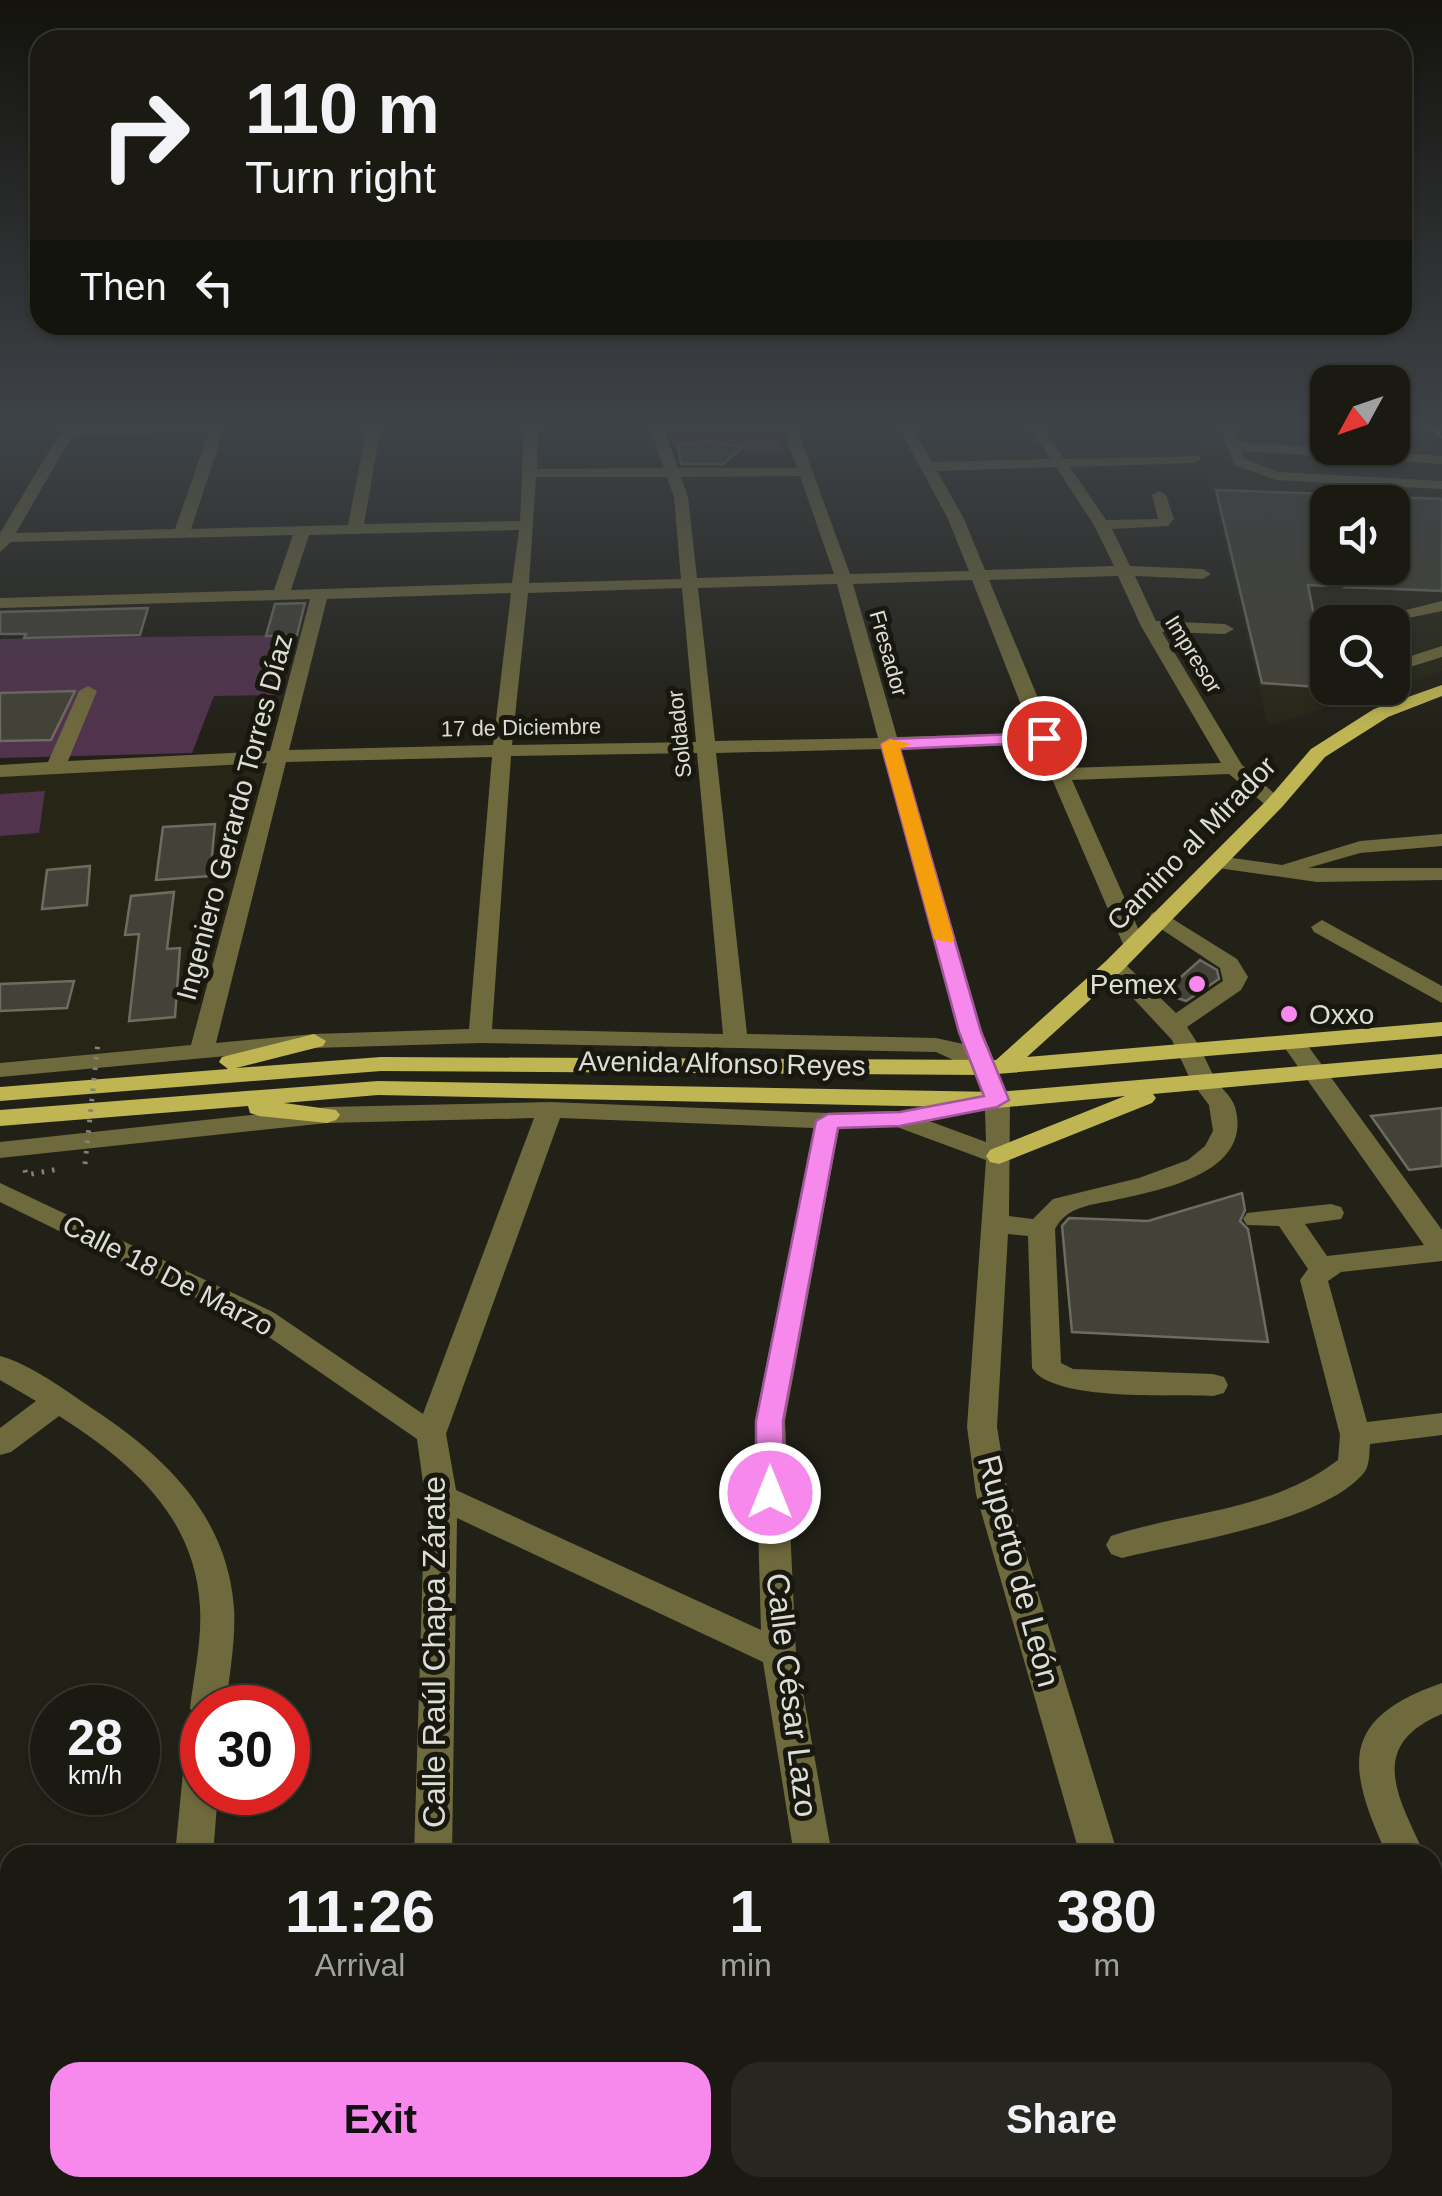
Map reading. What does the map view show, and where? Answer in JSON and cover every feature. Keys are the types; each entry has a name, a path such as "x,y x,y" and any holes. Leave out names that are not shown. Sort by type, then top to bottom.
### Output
{"main road":[{"name":"Camino al Mirador","path":"994,1068 1114,966 1275,803 1318,753 1349,730 1439,694"},
{"name":"Avenida Alfonso Reyes","path":"0,1094 381,1064 994,1068 1442,1029"},
{"path":"163,1079 314,1042"},
{"name":"Avenida Alfonso Reyes","path":"0,1118 378,1088 997,1100 1442,1061"},
{"path":"994,1068 997,1100"},
{"path":"1000,1156 1170,1087"},
{"path":"194,1101 327,1115"}],"street":[{"path":"2,541 343,528"},
{"path":"480,1036 502,752 527,528"},
{"name":"Soldador","path":"683,528 736,1041"},
{"name":"Fresador","path":"826,528 844,581 970,1032 994,1068"},
{"path":"959,528 1044,738 1134,944"},
{"name":"Impresor","path":"1104,528 1150,626 1234,768 1275,803"},
{"name":"Ingeniero Gerardo Torres Díaz","path":"280,598 303,530"},
{"path":"0,603 319,597 1122,570 1202,574"},
{"name":"Ingeniero Gerardo Torres Díaz","path":"202,1050 319,597"},
{"path":"1410,613 1442,606"},
{"path":"1150,626 1225,629"},
{"path":"1410,661 1442,650"},
{"path":"56,767 88,691"},
{"name":"17 de Diciembre","path":"0,771 278,756 706,750 1044,738"},
{"path":"1062,774 1234,768"},
{"path":"1283,872 1329,854 1442,840"},
{"path":"1411,841 1437,875"},
{"path":"1218,862 1283,872 1437,875"},
{"path":"1160,918 1229,964 1237,977 1233,985 1173,1026"},
{"path":"1322,928 1442,996"},
{"path":"1114,966 1173,1026 1192,1053 1204,1082 1222,1105 1225,1132 1222,1146 1214,1153 1169,1177 1112,1196 1066,1203 1048,1214 1040,1229 1047,1368 1068,1379 1213,1385"},
{"path":"0,1070 314,1042 480,1036 936,1045 956,1049 994,1068"},
{"path":"1122,1545 1292,1501 1333,1485 1352,1465 1354,1435 1314,1280 1322,1269 1336,1263 1442,1252 1294,1044"},
{"path":"0,1150 327,1115 550,1110 828,1121 900,1119 997,1100"},
{"name":"Ruperto de León","path":"997,1100 1000,1156 992,1223 982,1428 992,1494 1096,1845"},
{"name":"Calle Raúl Chapa Zárate","path":"433,1845 441,1497 431,1434 550,1110"},
{"path":"900,1119 1000,1156"},
{"name":"Calle César Lazo","path":"811,1845 779,1654 770,1421 828,1121"},
{"name":"Calle 18 De Marzo","path":"0,1191 264,1319 431,1434"},
{"path":"1257,1219 1331,1213"},
{"path":"1286,1216 1322,1269"},
{"path":"992,1223 1040,1229"},
{"path":"0,1366 145,1461 182,1498 208,1545 218,1607 210,1685"},
{"path":"0,1444 57,1401"},
{"path":"1354,1435 1442,1424"},
{"path":"441,1497 779,1654"},
{"path":"1402,1845 1372,1774 1380,1742 1401,1718 1442,1698"},
{"path":"195,1845 197,1815"}],"path":[{"path":"85,1164 98,1042"}],"shaded area":[{"path":"1221,528 1310,528 1310,585 1410,585 1410,528 1442,528 1442,671 1410,681 1410,605 1310,605 1310,705 1335,705 1268,726"},
{"path":"297,635 279,695 214,696 192,753 0,758 0,639"},
{"path":"263,764 205,1044 0,1062 0,776"},
{"path":"45,791 39,833 0,836 0,794"}],"building":[{"path":"1225,528 1310,528 1310,585 1328,586 1308,585 1312,605 1310,687 1262,683"},
{"path":"1410,528 1442,528 1442,591 1344,587 1410,585"},
{"path":"305,603 297,635 266,636 275,604"},
{"path":"148,608 140,635 24,638 26,634 0,634 0,612"},
{"path":"75,691 51,740 0,741 0,693"},
{"path":"215,824 210,876 156,880 163,827"},
{"path":"90,866 87,905 42,909 47,870"},
{"path":"174,892 167,949 180,948 175,1017 129,1021 139,934 125,935 131,896"},
{"path":"1200,960 1217,970 1219,979 1186,1001 1163,993"},
{"path":"74,981 67,1008 0,1011 0,984"},
{"path":"1442,1108 1442,1166 1409,1170 1371,1116"},
{"path":"1242,1193 1245,1210 1240,1221 1248,1229 1268,1342 1072,1332 1062,1226 1069,1218 1148,1221"}],"slow traffic":[{"path":"902,744 890,744 944,939"}],"place":[{"name":"Pemex","path":"1197,984"},
{"name":"Oxxo","path":"1289,1014"}],"route":[{"path":"770,1493 770,1421 828,1121 900,1119 997,1100 970,1032 890,744 1044,738"}]}
